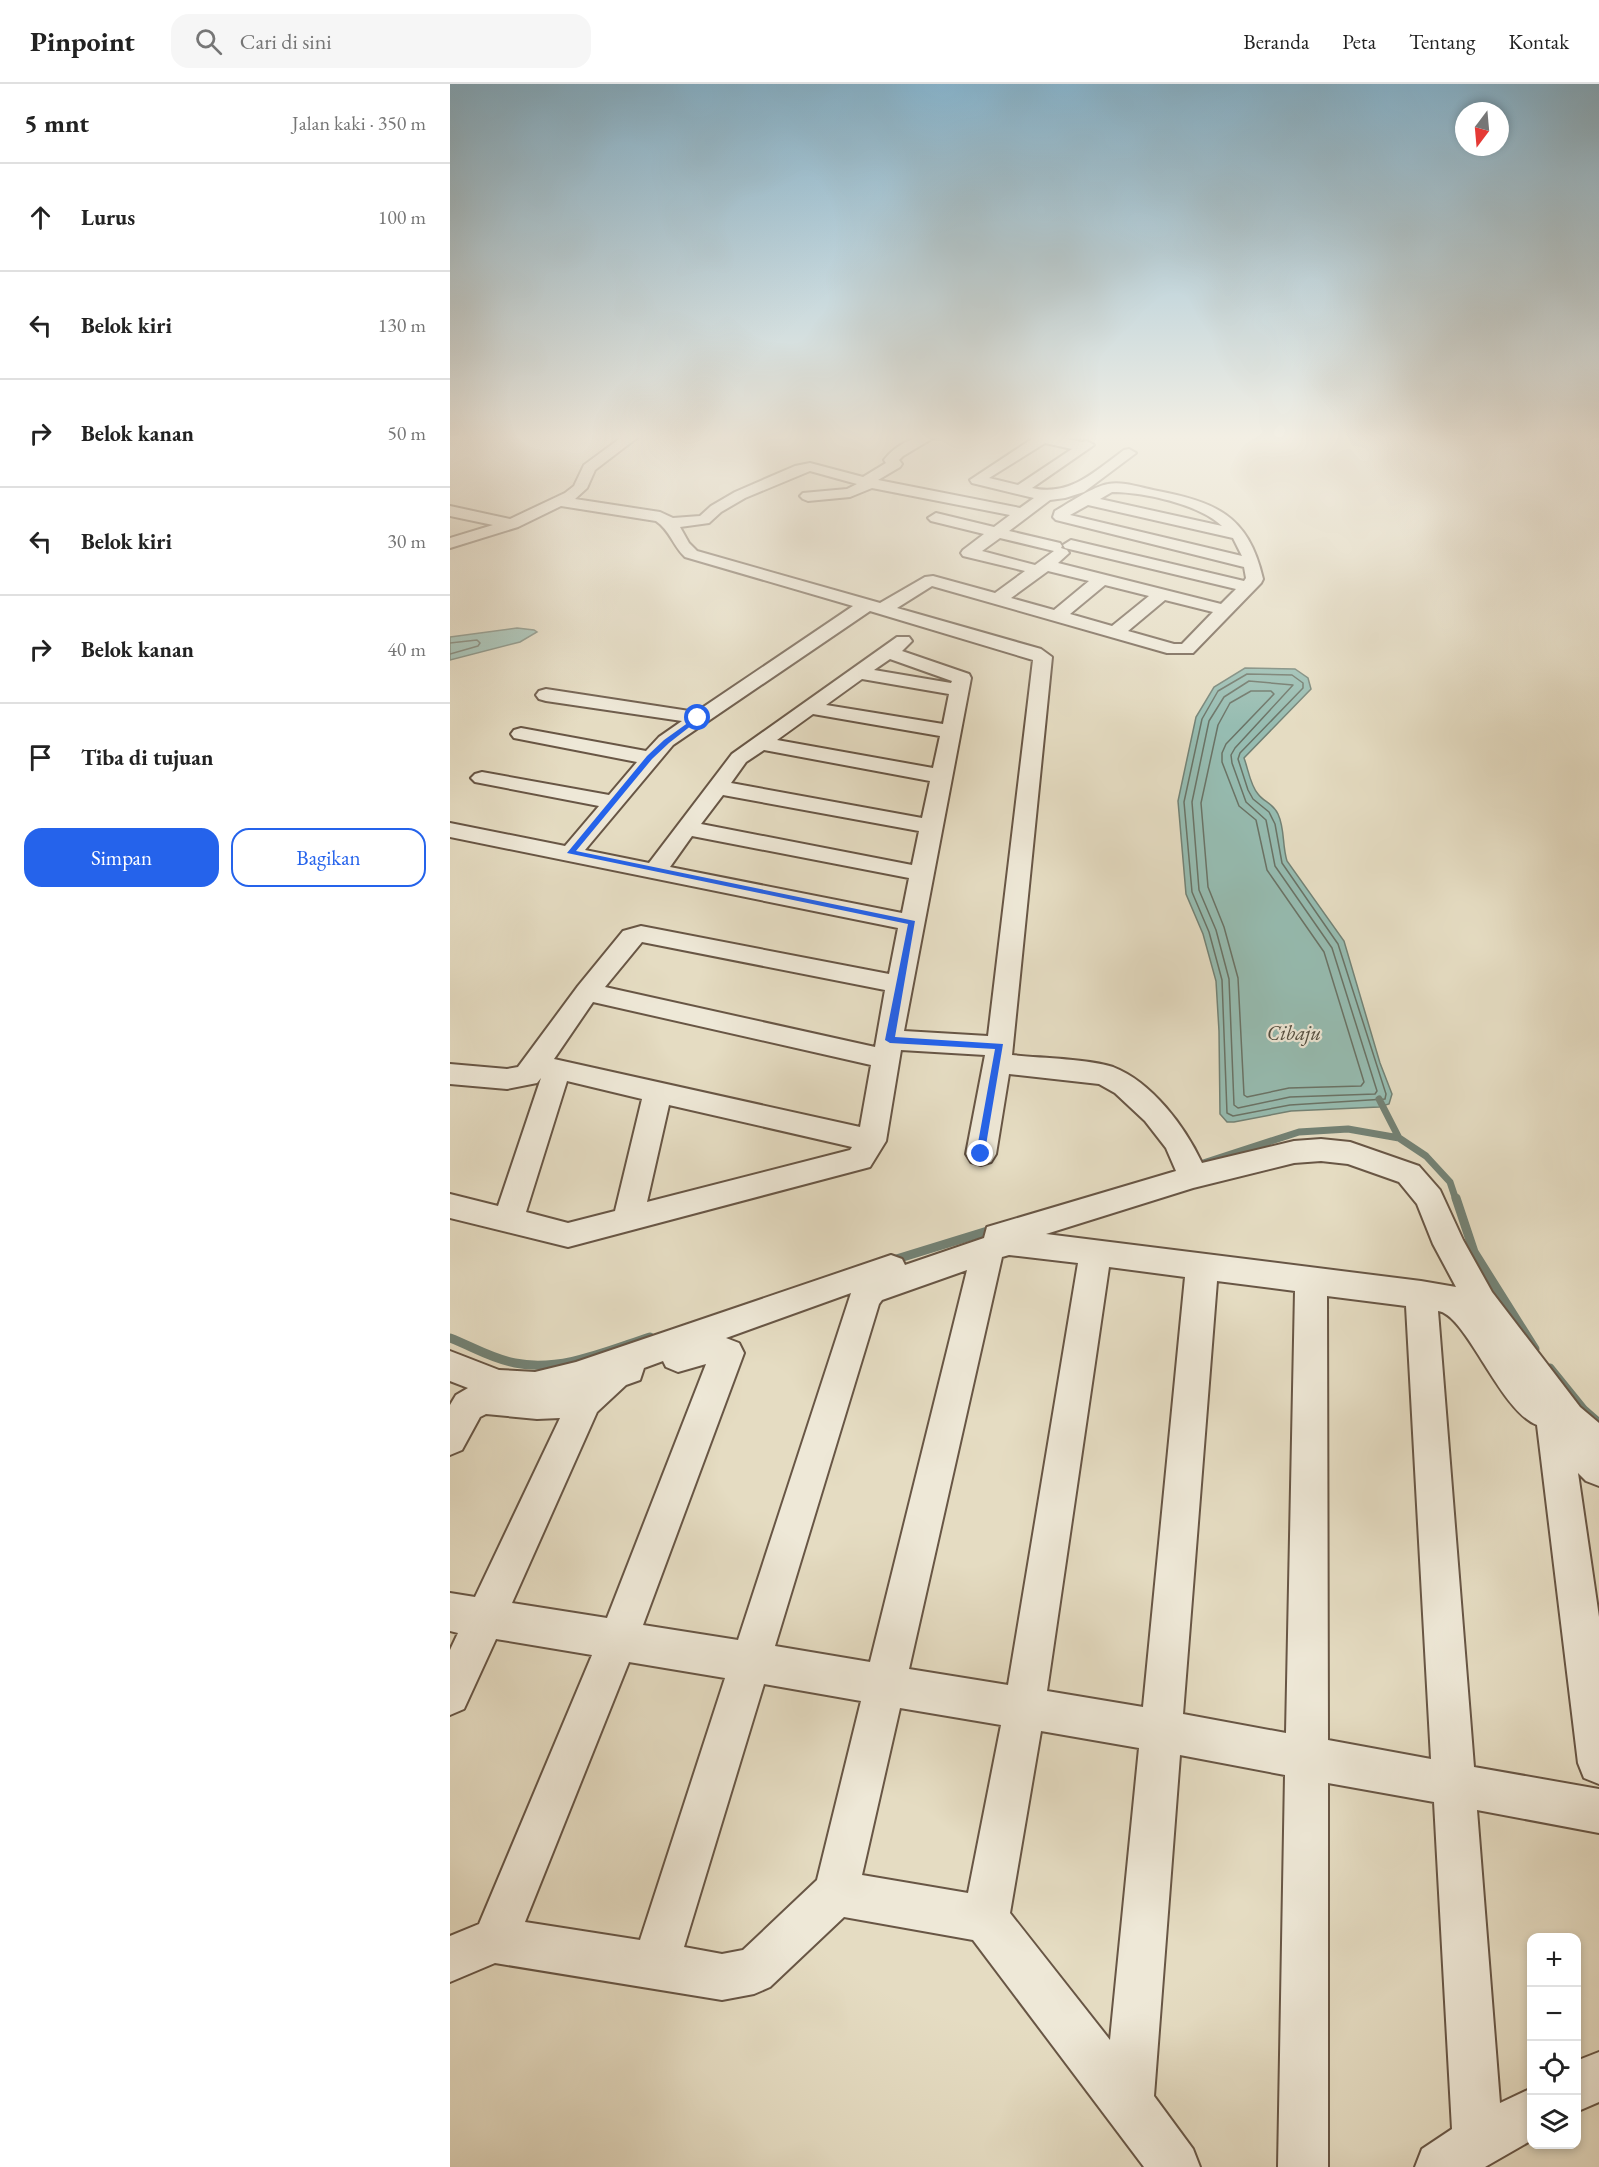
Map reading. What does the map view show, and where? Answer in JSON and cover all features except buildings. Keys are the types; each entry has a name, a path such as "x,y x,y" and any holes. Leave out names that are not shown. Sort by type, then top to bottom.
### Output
{"street":[{"path":"450,543 488,531"},
{"path":"675,531 682,548 692,554 1043,657 999,1055 981,1154"},
{"path":"989,531 1054,546"},
{"path":"997,600 1037,566 1071,545 1080,531"},
{"path":"1115,531 1253,564"},
{"path":"571,853 666,741 698,718 875,607 925,582 933,581 1173,649 1186,649 1255,579 1253,564 1240,535 1223,531"},
{"path":"996,533 969,553 1102,579 1226,610"},
{"path":"1071,545 1249,587"},
{"path":"1057,616 1102,579"},
{"path":"1116,632 1162,594"},
{"path":"655,871 739,758 929,623"},
{"path":"450,1206 568,1235 860,1159 872,1140 899,984 949,731 962,678 888,652"},
{"path":"859,673 959,690"},
{"path":"546,694 698,718"},
{"path":"809,708 949,731"},
{"path":"521,735 650,758"},
{"path":"759,743 940,776"},
{"path":"482,778 613,802"},
{"path":"716,787 931,826"},
{"path":"685,828 922,874"},
{"path":"450,830 912,923"},
{"path":"508,1220 546,1066 587,992 632,937 641,934 899,984"},
{"path":"587,992 888,1049 999,1055 1105,1075 1125,1086 1155,1114 1178,1143 1193,1177"},
{"path":"450,1074 507,1079 527,1076 546,1066 872,1140"},
{"path":"627,1218 658,1092"},
{"path":"450,1366 498,1385 535,1387 576,1377 848,1281 1193,1177 1294,1152 1321,1150 1350,1154 1408,1174 1429,1198 1449,1244 1481,1302 1568,1418 1599,1445"},
{"path":"655,1966 865,1298 871,1291 1008,1242 1452,1299 1468,1314 1509,1374 1554,1426 1599,1469"},
{"path":"450,1959 495,1940 722,1977 754,1971 836,1893 988,1249"},
{"path":"986,1919 1024,1710 1095,1252"},
{"path":"1129,2103 1202,1266"},
{"path":"1303,2167 1311,1282"},
{"path":"1421,1294 1454,1783 1459,2155 1527,2116"},
{"path":"450,1695 468,1615 585,1401 616,1373 713,1348 727,1353 618,1640 495,1940"},
{"path":"450,1439 468,1406 482,1398 537,1404 585,1401"},
{"path":"1554,1426 1599,1763"},
{"path":"468,1615 750,1661 1024,1710 1161,1731 1599,1811"},
{"path":"836,1893 986,1919 1129,2103 1175,2167"},
{"path":"1581,2085 1599,2076"}],"water":[{"path":"517,628 537,632 520,642 450,660 450,637"},
{"name":"Cibaju","path":"1245,668 1295,669 1308,678 1311,689 1244,758 1255,790 1260,797 1274,807 1278,814 1282,825 1287,861 1344,941 1380,1063 1392,1094 1389,1104 1379,1107 1291,1111 1234,1122 1227,1122 1220,1114 1216,981 1203,934 1186,894 1178,801 1196,717 1214,687"}],"waterway":[{"path":"1379,1099 1399,1138"},
{"path":"1194,1166 1299,1132 1348,1129 1399,1138"},
{"path":"1399,1138 1426,1156 1450,1182 1456,1200"},
{"path":"1456,1198 1474,1252 1535,1349"},
{"path":"890,1261 994,1229"},
{"path":"450,1338 498,1359 515,1363 549,1365 584,1359 650,1337"},
{"path":"1550,1368 1584,1410 1599,1423"}],"route":[{"path":"698,718 666,741 650,758 571,853 912,923 890,1040 1000,1046 981,1154"}]}
